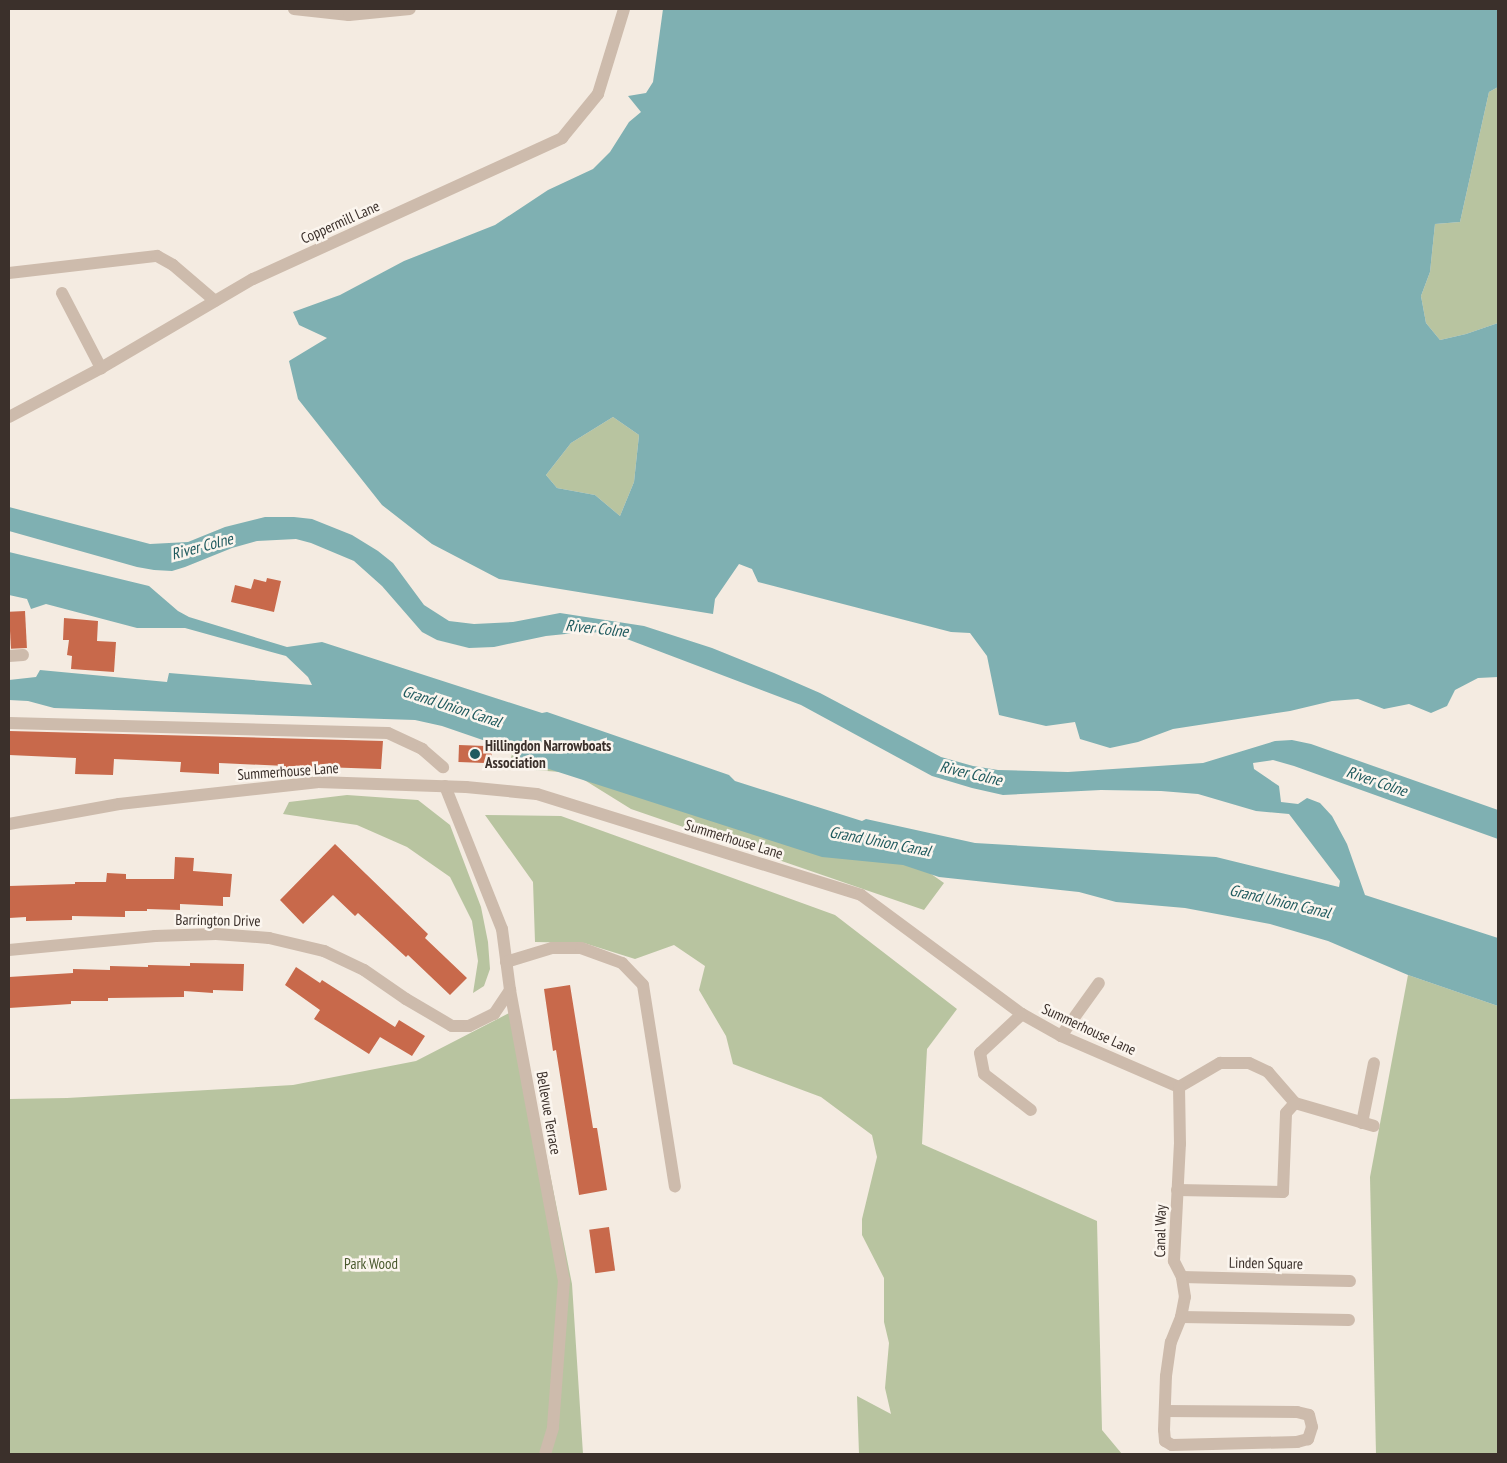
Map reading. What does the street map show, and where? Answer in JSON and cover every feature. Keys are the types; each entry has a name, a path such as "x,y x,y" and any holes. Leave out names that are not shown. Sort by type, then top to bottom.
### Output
{"street":[{"path":"294,9 349,15 410,9"},
{"name":"Coppermill Lane","path":"9,417 101,368 253,279 562,138 598,94 624,9"},
{"path":"9,273 158,256 173,265 215,301"},
{"path":"62,293 101,368"},
{"path":"9,656 23,655"},
{"path":"9,723 388,734 422,749 443,767"},
{"name":"Summerhouse Lane","path":"9,824 119,804 317,782 445,786 537,794 861,896 1022,1014 1061,1036 1179,1087"},
{"name":"Bellevue Terrace","path":"445,786 502,929 510,990 564,1280 553,1428 545,1454"},
{"name":"Barrington Drive","path":"9,950 155,936 216,934 269,938 324,951 348,962 452,1026 470,1026 494,1014 510,990"},
{"path":"506,962 552,948 581,948 622,963 643,985 675,1186"},
{"path":"1061,1036 1099,983"},
{"path":"1022,1014 980,1054 984,1074 1031,1110"},
{"path":"1179,1087 1220,1064 1249,1063 1268,1072 1295,1103 1368,1125 1374,1063"},
{"name":"Canal Way","path":"1165,1411 1297,1412 1309,1415 1312,1427 1308,1439 1296,1442 1172,1445 1166,1441 1164,1430 1165,1411 1171,1342 1181,1317 1185,1297 1182,1277 1174,1261 1180,1144 1179,1087"},
{"path":"1177,1190 1283,1192 1286,1113 1295,1103"},
{"name":"Linden Square","path":"1182,1277 1350,1281"},
{"path":"1181,1317 1349,1320"}],"green space":[{"path":"1498,87 1498,323 1466,334 1440,340 1426,323 1421,296 1430,272 1435,224 1460,222 1489,92"},
{"path":"613,417 639,435 634,482 620,516 595,495 557,488 546,475 571,443"},
{"path":"592,750 897,850 944,883 924,910 631,809 573,773 508,768 512,754"},
{"path":"347,795 418,800 450,825 481,907 488,942 490,969 484,986 473,993 478,961 472,921 450,877 407,847 357,825 283,814 289,802"},
{"path":"485,815 561,816 835,915 957,1009 927,1049 922,1144 1097,1221 1102,1430 1122,1454 859,1454 857,1396 891,1414 885,1388 889,1343 884,1322 884,1278 862,1235 862,1219 877,1157 872,1135 821,1097 733,1064 726,1036 699,990 705,966 674,945 635,959 584,943 535,942 533,882"},
{"path":"1408,975 1498,1006 1498,1454 1376,1454 1370,1177"},
{"name":"Park Wood","path":"517,1009 572,1284 583,1454 9,1454 9,1099 67,1098 293,1085 416,1061"}],"water":[{"path":"663,9 1498,9 1498,87 1489,92 1460,222 1435,224 1430,272 1421,296 1426,323 1440,340 1466,334 1498,323 1498,677 1478,678 1455,690 1447,706 1431,713 1409,704 1384,709 1358,699 1332,701 1290,711 1173,729 1138,742 1110,748 1080,739 1075,722 1046,726 999,715 987,656 970,633 951,632 758,582 752,569 739,564 715,599 713,614 499,579 432,544 382,505 298,399 289,361 327,338 299,325 293,312 340,295 404,261 495,225 548,190 593,169 610,152 629,122 641,112 628,96 646,93 653,82","holes":["613,417 639,435 634,482 620,516 595,495 557,488 546,475 571,443"]},
{"path":"9,507 150,544 188,542 225,527 265,517 312,519 352,535 378,551 393,563 424,605 449,621 474,624 513,622 560,613 644,626 712,648 774,673 820,693 941,757 973,766 998,770 1068,772 1203,763 1275,741 1292,740 1311,744 1498,810 1498,839 1294,766 1273,760 1253,763 1254,769 1279,786 1281,802 1298,804 1307,798 1320,803 1332,816 1347,844 1365,895 1498,938 1498,1006 1408,975 1328,941 1270,924 1185,908 1116,902 1079,892 939,877 903,865 822,857 521,760 506,748 442,726 415,720 54,708 28,701 9,700 9,680 36,677 40,670 167,682 169,673 312,685 308,677 286,656 185,628 137,628 46,604 31,609 27,599 9,595 9,552 149,586 178,611 189,617 287,647 322,642 542,713 547,712 729,775 735,781 862,821 866,819 975,843 1216,857 1339,887 1340,881 1289,814 1256,811 1198,794 1101,790 1003,795 972,788 932,776 801,705 611,633 585,632 546,636 494,647 469,648 437,640 422,632 382,586 354,561 311,543 296,539 257,541 232,548 172,571 154,570 137,567 9,531"}],"building":[{"path":"267,578 281,581 274,612 231,602 235,585 251,589 254,579 266,582"},
{"path":"25,611 27,648 11,649 9,612"},
{"path":"64,618 98,621 97,641 116,642 114,672 71,669 72,656 67,655 69,640 63,640"},
{"path":"9,731 383,741 381,769 321,767 321,772 286,771 286,766 219,763 219,774 180,772 181,762 114,759 113,775 75,774 76,758 9,755"},
{"name":"Hillingdon Narrowboats Association","path":"459,745 492,746 491,763 458,762"},
{"path":"335,844 428,934 425,938 467,978 450,995 408,955 406,957 358,913 355,916 333,895 303,924 280,900"},
{"path":"175,857 194,858 193,871 232,874 230,897 223,897 223,906 180,904 180,910 147,909 147,911 125,911 125,917 72,916 72,920 26,921 26,917 9,918 9,886 106,882 107,873 126,874 126,879 174,879"},
{"path":"190,963 244,964 243,991 213,990 213,993 184,991 184,997 108,998 108,1001 71,1001 71,1004 9,1008 9,977 73,973 73,969 110,970 110,966 190,966"},
{"path":"296,967 320,983 322,980 395,1027 399,1020 425,1036 412,1056 380,1037 369,1054 314,1019 320,1010 285,985"},
{"path":"570,985 593,1128 597,1128 607,1190 579,1195 556,1050 553,1051 544,989"},
{"path":"609,1227 615,1271 595,1273 589,1230"}],"place":[{"name":"Hillingdon Narrowboats Association","path":"475,754"}],"water label":[{"name":"River Colne","path":"202,546"},
{"name":"River Colne","path":"597,628"},
{"name":"Grand Union Canal","path":"452,706"},
{"name":"River Colne","path":"971,773"},
{"name":"River Colne","path":"1377,781"},
{"name":"Grand Union Canal","path":"880,841"},
{"name":"Grand Union Canal","path":"1280,901"}]}
